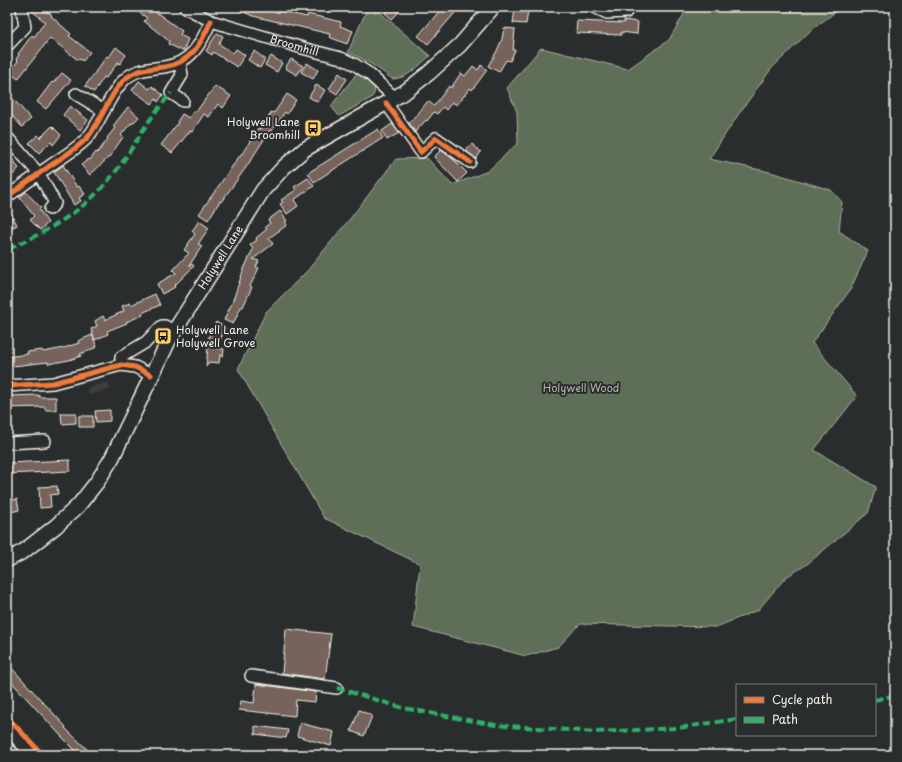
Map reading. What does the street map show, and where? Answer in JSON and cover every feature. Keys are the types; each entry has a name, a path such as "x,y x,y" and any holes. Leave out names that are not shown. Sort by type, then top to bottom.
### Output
{"main road":[{"name":"Holywell Lane","path":"7,560 24,550 56,526 78,506 97,482 112,458 151,375 174,331 263,190 284,167 305,149 391,101 429,73 460,45 493,7"},
{"path":"7,728 34,755"}],"street":[{"path":"7,46 25,27 23,7"},
{"name":"Broomhill","path":"185,7 211,21 341,58 354,64 368,73 391,101 422,152 436,138 470,162"},
{"path":"594,7 607,12 626,12"},
{"path":"7,197 87,138 97,125 118,87 125,79 148,68 163,67 180,62 190,55 199,44 211,21"},
{"path":"180,62 182,75 171,93 182,101"},
{"path":"76,94 104,111"},
{"path":"7,137 39,174 56,203 50,209"},
{"path":"121,365 122,357 139,347 162,326 174,331"},
{"path":"7,386 53,383 121,365 135,367 151,375"},
{"path":"7,443 45,441"},
{"path":"251,676 337,688"}],"shaded area":[{"path":"108,382 110,389 90,395 87,388"},
{"path":"7,737 8,738 24,755 7,755"}],"green space":[{"path":"368,7 374,7 430,56 408,74 403,77 392,79 371,64 348,52"},
{"name":"Holywell Wood","path":"688,7 842,7 810,31 771,69 709,159 770,172 831,190 842,202 839,231 868,251 850,290 812,343 857,396 814,450 876,487 868,513 806,565 786,577 758,610 716,627 580,624 558,647 526,656 413,627 420,564 324,518 238,369 266,312 308,270 396,159 427,158 452,185 488,171 518,143 517,112 507,88 541,48 628,69 669,40"},
{"path":"357,73 375,84 374,94 371,98 339,116 331,106"}],"building":[{"path":"30,7 50,7 46,11 71,34 69,36 90,52 83,61 80,59 78,60 50,38 18,79 9,72 18,61 16,59 19,55 18,54 32,35 34,37 45,22 30,9"},
{"path":"132,7 149,7 182,31 180,35 188,39 183,51 168,44 169,41 144,21 147,18"},
{"path":"232,7 261,7 307,17 308,14 341,22 340,26 353,31 347,44 329,37 330,34 253,16"},
{"path":"390,7 394,7 399,12 392,19 385,13"},
{"path":"443,7 460,7 428,44 418,36"},
{"path":"515,9 528,11 526,24 513,23"},
{"path":"624,20 638,22 637,34 621,32 621,35 576,33 577,21 624,23"},
{"path":"504,28 515,29 513,50 515,50 510,61 506,60 499,72 488,66 497,51 502,39"},
{"path":"217,33 223,36 219,44 233,53 236,49 245,55 237,67 213,52 212,55 206,51"},
{"path":"116,47 126,55 120,64 118,62 106,78 104,77 94,92 85,86 107,56 109,57"},
{"path":"254,51 265,59 260,68 248,60"},
{"path":"271,56 282,63 277,72 265,65"},
{"path":"291,59 303,66 297,75 285,68"},
{"path":"307,63 318,70 313,79 301,72"},
{"path":"481,65 487,70 472,90 470,88 457,105 452,102 446,110 443,107 437,114 434,112 415,132 409,123 428,101 434,106 449,86 451,88 461,73 465,76 473,66 478,70"},
{"path":"62,73 71,80 46,109 37,102 52,82 53,83"},
{"path":"339,73 347,79 337,94 329,89"},
{"path":"139,81 149,89 152,86 163,95 158,102 156,99 152,104 132,90"},
{"path":"316,85 325,90 318,102 309,97"},
{"path":"215,86 231,96 223,108 218,104 209,117 204,114 192,132 190,131 172,153 161,145 178,123 177,122 182,114 189,118 194,111 196,112"},
{"path":"7,92 31,119 22,127 7,110"},
{"path":"287,94 296,100 287,114 285,112 272,131 270,130 247,166 221,202 220,201 208,220 199,214 242,154 258,128 260,129 272,112 274,113"},
{"path":"70,106 88,120 80,130 63,115"},
{"path":"128,107 139,117 132,124 131,123 121,135 123,137 110,156 90,175 81,165 89,159 90,160 96,152 97,153 115,128 113,126"},
{"path":"392,124 399,133 387,140 382,131"},
{"path":"52,126 61,135 53,145 51,142 39,153 29,143 38,135 40,138"},
{"path":"378,129 383,138 314,182 308,173"},
{"path":"472,144 481,152 476,159 466,151"},
{"path":"441,150 453,159 467,173 458,182 434,157"},
{"path":"7,154 19,168 11,177 7,173"},
{"path":"63,165 77,187 79,186 85,194 79,198 81,201 74,205 54,172"},
{"path":"308,178 314,186 294,200 298,206 287,214 280,204 283,202 281,200 296,190 294,187"},
{"path":"26,192 41,208 39,209 48,223 40,230 30,220 34,216 19,197"},
{"path":"7,204 17,225 7,230"},
{"path":"280,211 287,221 285,222 287,225 269,238 273,244 253,259 259,261 256,267 259,268 250,286 252,287 243,307 241,307 233,324 224,320 253,249 250,245 267,229 265,227 270,223 268,220"},
{"path":"199,221 209,228 198,244 202,246 189,266 192,264 194,266 174,286 175,287 162,294 157,284 176,273 173,270 189,253 184,250 195,234 192,231"},
{"path":"155,294 160,305 142,313 143,315 126,322 127,323 107,331 108,334 95,340 91,329 97,326 95,321 103,316 105,320 124,311 122,306 130,303 131,305"},
{"path":"216,322 226,328 216,348 224,349 223,356 220,355 219,363 209,362 206,367 209,336"},
{"path":"92,335 97,347 80,354 81,356 48,364 48,362 7,366 7,357 28,354 27,352 42,350 43,352 64,348 79,343 78,341"},
{"path":"39,395 39,397 56,397 56,410 45,410 45,407 7,408 7,396"},
{"path":"110,410 110,421 96,422 95,411"},
{"path":"61,413 76,413 76,423 62,424"},
{"path":"79,416 93,416 93,427 79,427"},
{"path":"70,460 70,471 7,474 7,463"},
{"path":"57,486 58,494 50,495 51,507 40,508 39,487"},
{"path":"17,499 19,510 7,513 7,501"},
{"path":"286,629 331,634 325,679 282,673"},
{"path":"7,663 66,727 65,728 93,755 80,755 62,737 7,677"},
{"path":"256,684 316,692 315,702 296,700 295,716 239,710 241,701 254,703"},
{"path":"359,710 372,716 364,736 351,731"},
{"path":"300,723 334,732 331,746 297,736"},
{"path":"255,726 288,730 286,738 255,734"}],"marked path":[{"path":"9,249 62,221 97,193 118,169 148,123 171,93"},
{"path":"337,688 403,708 495,725 596,732 678,728 736,719"},
{"path":"876,700 895,695"}],"cycle path":[{"path":"7,197 84,141 93,130 118,86 128,76 148,69 173,65 188,57 199,45 211,21"},
{"path":"386,103 421,152 436,138 470,162"},
{"path":"7,386 53,383 121,365 135,367 151,375"},
{"path":"7,717 43,755"}],"place":[{"name":"Holywell Lane Broomhill","path":"313,128"},
{"name":"Holywell Lane Holywell Grove","path":"163,336"}]}
